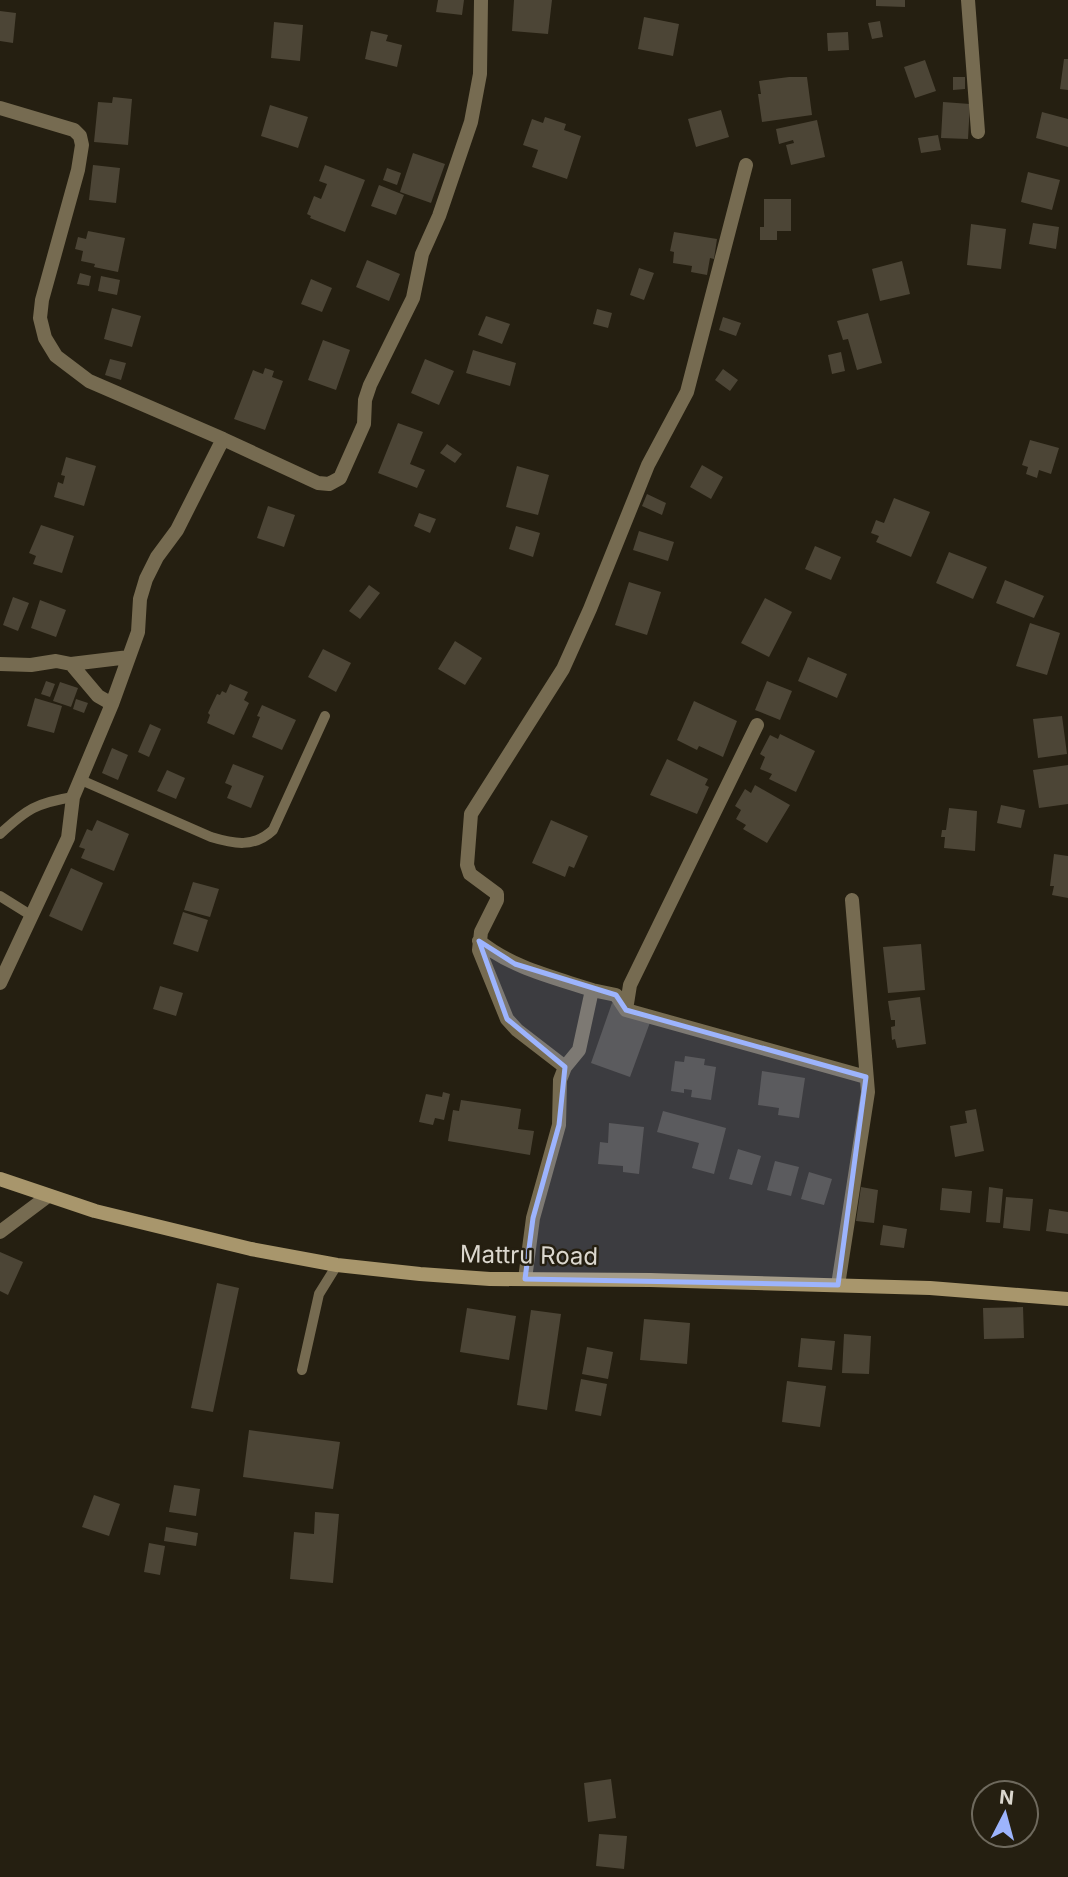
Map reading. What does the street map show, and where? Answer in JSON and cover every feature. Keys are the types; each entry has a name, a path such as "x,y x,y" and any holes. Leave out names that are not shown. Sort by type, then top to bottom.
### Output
{"main road":[{"name":"Mattru Road","path":"0,1179 94,1211 251,1249 337,1265 490,1279 930,1288 1068,1299"}],"street":[{"path":"0,108 74,130 80,136 82,145 78,170 42,300 40,318 45,338 51,347 71,369 89,381 318,483 329,484 340,478 364,424 365,400 370,385 413,298 422,254 439,216 471,122 480,74 481,0"},
{"path":"968,0 978,132"},
{"path":"565,1067 517,1030 508,1019 479,950 481,932 497,900 497,894 470,874 467,865 471,814 563,669 590,610 648,465 687,392 746,164"},
{"path":"0,983 68,838 73,797 112,704 138,632 140,599 146,579 157,557 177,530 223,439"},
{"path":"0,664 31,665 56,661 71,664 129,657"},
{"path":"71,664 98,696 112,704"},
{"path":"626,1010 630,985 757,725"},
{"path":"838,1285 868,1092 852,900"},
{"path":"479,941 498,956 515,964 592,990 617,995 626,1010 866,1077"},
{"path":"525,1279 533,1218 559,1125 560,1080 565,1067 579,1050 592,990"},
{"path":"0,1232 48,1196"}],"lane":[{"path":"81,780 211,837 248,844 263,839 273,830 325,716"},
{"path":"0,834 26,810 47,801 73,797"},
{"path":"0,896 32,916"},
{"path":"302,1370 319,1294 337,1265"}],"highlighted area":[{"path":"479,941 515,964 616,995 626,1010 866,1077 838,1285 525,1279 533,1218 559,1125 565,1067 507,1019"}],"building":[{"path":"438,0 464,0 462,15 436,12"},
{"path":"514,0 552,0 548,34 512,31"},
{"path":"876,0 905,0 905,7 876,6"},
{"path":"0,11 16,13 13,43 0,41"},
{"path":"644,17 679,24 673,56 638,49"},
{"path":"880,21 883,37 872,39 868,23"},
{"path":"274,22 303,25 300,61 271,58"},
{"path":"371,31 388,35 386,41 402,45 397,67 365,59"},
{"path":"848,32 849,50 828,51 827,33"},
{"path":"1064,59 1068,59 1068,90 1060,89"},
{"path":"925,60 936,91 915,98 904,67"},
{"path":"807,77 812,115 762,122 759,81"},
{"path":"953,77 965,77 965,89 953,90"},
{"path":"113,97 132,99 128,145 94,142 98,102 112,103"},
{"path":"943,102 970,104 968,139 941,138"},
{"path":"270,105 308,117 298,148 261,136"},
{"path":"721,110 729,137 696,147 688,119"},
{"path":"1042,112 1068,119 1068,147 1036,138"},
{"path":"545,117 566,124 564,130 581,136 567,179 532,167 538,150 523,145 532,119 543,123"},
{"path":"817,120 825,157 791,165 786,145 794,143 793,140 779,144 776,129"},
{"path":"938,135 941,150 921,153 918,138"},
{"path":"413,153 445,164 431,203 400,192"},
{"path":"93,165 120,168 116,203 89,200"},
{"path":"325,165 365,180 345,232 310,218 307,214 314,196 321,199 327,184 319,181"},
{"path":"387,168 401,173 397,185 383,180"},
{"path":"1028,172 1060,180 1052,210 1021,202"},
{"path":"379,185 404,195 396,215 371,206"},
{"path":"764,199 791,199 791,231 777,231 777,240 760,240 760,227 764,227"},
{"path":"1033,223 1059,227 1056,249 1029,244"},
{"path":"971,224 1006,229 1001,269 967,265"},
{"path":"88,231 125,238 118,272 81,261 83,251 75,249 78,237 86,239"},
{"path":"674,232 717,239 714,259 710,258 707,275 691,272 692,266 673,263 674,252 670,251"},
{"path":"367,260 400,274 389,301 356,287"},
{"path":"902,261 910,294 880,301 872,269"},
{"path":"639,268 654,273 644,300 630,295"},
{"path":"80,273 91,276 89,286 77,284"},
{"path":"101,276 120,280 117,295 98,291"},
{"path":"311,279 332,288 322,312 301,304"},
{"path":"112,308 141,316 132,347 104,339"},
{"path":"597,309 612,313 608,328 593,324"},
{"path":"868,313 882,363 857,370 848,339 843,340 837,321"},
{"path":"486,316 510,324 502,344 478,335"},
{"path":"723,317 741,323 736,336 719,330"},
{"path":"323,340 350,350 336,390 308,380"},
{"path":"473,350 516,363 510,386 466,373"},
{"path":"841,352 845,371 832,374 828,355"},
{"path":"110,359 126,363 121,380 105,375"},
{"path":"425,359 454,371 439,405 411,393"},
{"path":"265,368 274,371 272,377 283,381 265,430 234,419 253,370 263,374"},
{"path":"723,369 738,380 730,391 715,380"},
{"path":"398,423 423,432 410,464 425,470 417,488 378,473"},
{"path":"1030,440 1059,448 1051,474 1039,470 1037,478 1026,474 1028,467 1022,465"},
{"path":"447,444 462,454 455,463 440,453"},
{"path":"66,457 96,466 84,506 54,497 58,482 63,484 65,476 61,475"},
{"path":"702,465 723,477 711,499 690,487"},
{"path":"517,466 549,475 538,515 506,507"},
{"path":"647,494 666,503 662,515 642,506"},
{"path":"894,498 930,512 911,557 876,542 879,536 871,533 876,520 884,523"},
{"path":"268,506 295,515 284,547 257,538"},
{"path":"419,513 436,519 430,533 414,526"},
{"path":"41,525 74,536 62,573 33,564 36,556 29,553"},
{"path":"516,526 540,533 533,557 509,549"},
{"path":"639,531 674,542 668,561 633,550"},
{"path":"815,546 841,557 831,580 805,569"},
{"path":"949,552 987,567 973,599 936,583"},
{"path":"1005,580 1044,596 1034,618 996,603"},
{"path":"629,582 661,592 647,635 615,625"},
{"path":"369,585 380,593 360,619 349,611"},
{"path":"13,597 29,603 18,631 3,625"},
{"path":"765,598 792,612 769,657 741,643"},
{"path":"40,600 66,610 56,637 31,628"},
{"path":"1030,623 1060,633 1047,675 1016,666"},
{"path":"455,641 482,658 465,685 438,669"},
{"path":"323,649 351,663 336,692 308,677"},
{"path":"808,657 847,674 837,698 798,681"},
{"path":"46,681 55,684 50,697 41,694"},
{"path":"767,681 792,691 780,720 755,710"},
{"path":"60,682 78,688 71,707 53,701"},
{"path":"230,684 248,692 244,700 249,703 234,735 207,723 210,715 208,713 217,694 220,695 222,691 226,693"},
{"path":"35,698 62,706 54,733 27,726"},
{"path":"76,699 88,703 84,713 73,709"},
{"path":"694,701 737,721 723,757 699,746 697,750 677,740"},
{"path":"262,705 296,720 282,750 252,737"},
{"path":"1062,716 1067,754 1038,758 1033,719"},
{"path":"150,724 161,729 149,757 138,752"},
{"path":"780,734 815,751 796,792 769,779 772,774 760,769 765,757 760,754 770,735 778,739"},
{"path":"112,748 128,755 118,780 102,773"},
{"path":"667,759 708,779 705,785 709,787 697,814 650,795"},
{"path":"233,764 264,776 251,808 227,798 232,786 225,783"},
{"path":"1068,765 1068,804 1039,808 1033,770"},
{"path":"167,770 185,778 176,799 157,791"},
{"path":"755,785 790,805 767,843 743,829 746,825 736,819 741,810 735,806 745,789 751,793"},
{"path":"1001,805 1025,810 1021,828 997,823"},
{"path":"949,808 977,811 975,851 944,848 945,837 941,837 942,830 946,830"},
{"path":"97,820 129,834 114,871 81,858 85,849 79,847 87,829 92,831"},
{"path":"551,820 588,836 574,868 569,866 565,877 532,863"},
{"path":"1054,854 1068,856 1068,898 1052,895 1054,886 1050,886"},
{"path":"71,868 103,883 82,931 49,916"},
{"path":"193,882 219,889 210,917 184,910"},
{"path":"183,912 208,920 198,952 173,944"},
{"path":"921,944 925,990 888,993 883,947"},
{"path":"160,986 183,993 176,1016 153,1009"},
{"path":"920,997 926,1044 897,1048 895,1039 892,1040 891,1027 895,1026 895,1020 891,1020 888,1001"},
{"path":"612,1003 652,1017 630,1077 591,1063"},
{"path":"685,1056 705,1059 704,1065 716,1067 711,1100 691,1097 692,1090 684,1089 684,1093 671,1091 675,1061 684,1062"},
{"path":"762,1071 805,1078 799,1118 778,1115 779,1108 758,1105"},
{"path":"443,1092 450,1094 444,1120 435,1118 433,1125 419,1122 426,1094 442,1097"},
{"path":"461,1100 521,1109 518,1129 534,1131 530,1155 448,1141 453,1110 459,1111"},
{"path":"976,1109 984,1151 955,1157 950,1126 967,1123 965,1111"},
{"path":"663,1111 726,1128 714,1174 692,1168 699,1143 657,1132"},
{"path":"609,1123 644,1127 639,1174 623,1172 623,1166 598,1164 600,1142 608,1143"},
{"path":"738,1149 761,1156 752,1185 729,1179"},
{"path":"775,1161 799,1167 791,1196 767,1190"},
{"path":"809,1172 832,1179 824,1205 801,1199"},
{"path":"861,1187 878,1190 874,1223 856,1221"},
{"path":"989,1187 1003,1189 1000,1223 986,1222"},
{"path":"942,1188 972,1191 970,1213 940,1210"},
{"path":"1006,1197 1033,1199 1030,1231 1003,1228"},
{"path":"1049,1209 1068,1212 1068,1234 1046,1231"},
{"path":"883,1225 907,1229 904,1248 880,1245"},
{"path":"0,1252 23,1262 8,1295 0,1291"},
{"path":"217,1283 239,1288 213,1412 191,1408"},
{"path":"1023,1307 1024,1338 984,1339 983,1308"},
{"path":"467,1308 516,1316 509,1360 460,1352"},
{"path":"531,1310 561,1314 547,1410 517,1405"},
{"path":"644,1319 690,1323 687,1364 640,1360"},
{"path":"844,1334 871,1336 869,1374 842,1373"},
{"path":"801,1338 835,1341 832,1370 798,1367"},
{"path":"587,1347 613,1352 608,1379 582,1374"},
{"path":"581,1379 607,1384 601,1416 575,1411"},
{"path":"787,1381 826,1386 820,1427 782,1422"},
{"path":"249,1430 340,1442 333,1489 243,1477"},
{"path":"174,1485 200,1489 196,1516 169,1512"},
{"path":"94,1495 120,1504 109,1536 82,1527"},
{"path":"315,1512 339,1514 333,1583 290,1579 294,1532 314,1534"},
{"path":"166,1527 198,1533 196,1546 164,1541"},
{"path":"149,1543 165,1546 160,1575 144,1572"},
{"path":"611,1779 616,1818 588,1822 584,1783"},
{"path":"599,1834 627,1836 624,1869 596,1866"}]}
